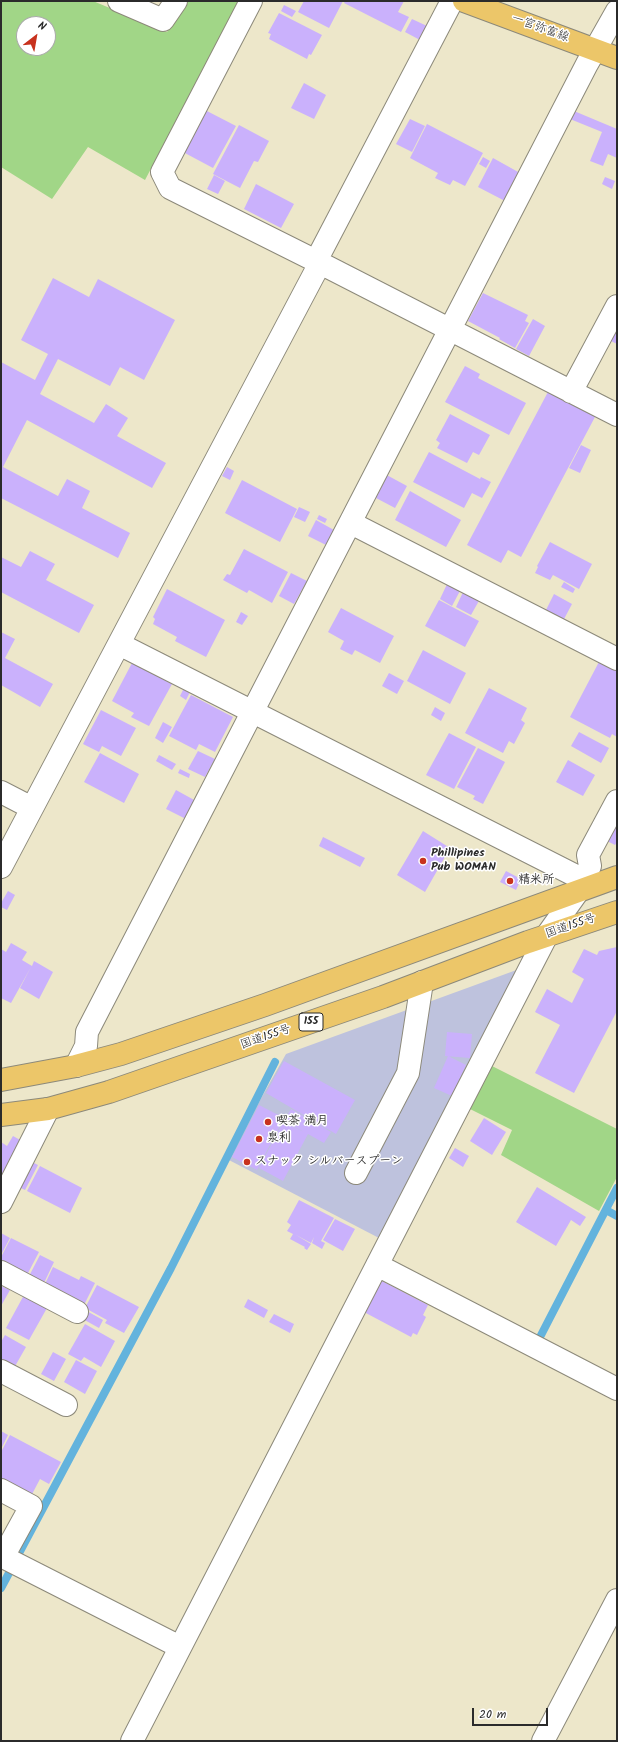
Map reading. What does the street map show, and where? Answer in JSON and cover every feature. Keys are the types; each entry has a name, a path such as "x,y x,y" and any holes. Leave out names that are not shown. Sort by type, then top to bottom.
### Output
{"main road":[{"name":"一宮弥富線","path":"464,1 617,58"},
{"path":"1,1080 76,1066 122,1054 265,1005 582,885 617,877"},
{"name":"国道155号","path":"1,1115 48,1109 110,1092 422,982 547,935 617,912"}],"street":[{"path":"119,1 163,20 176,1"},
{"path":"251,1 162,172 170,188 617,415"},
{"path":"1,867 318,262 452,1"},
{"path":"76,1066 86,1046 87,1032 352,523 595,49 617,11"},
{"path":"571,392 617,306"},
{"path":"352,523 617,659"},
{"path":"119,644 253,712 582,885"},
{"path":"1,792 32,808"},
{"path":"132,1741 547,935 582,885 590,866 588,855 617,801"},
{"path":"356,1173 408,1073 422,982"},
{"path":"1,1202 48,1109"},
{"path":"377,1265 617,1389"},
{"path":"1,1272 77,1312"},
{"path":"1,1371 66,1405"},
{"path":"1,1490 31,1506 2,1556 180,1647"},
{"path":"543,1741 617,1600"}],"shaded area":[{"path":"522,968 379,1238 227,1159 286,1054"}],"green space":[{"path":"1,1 93,1 167,32 188,1 239,1 145,180 88,147 52,199 1,167"},
{"path":"492,1066 617,1129 617,1177 599,1211 501,1155 512,1130 470,1109"}],"building":[{"path":"304,1 343,1 329,28 298,12"},
{"path":"345,1 404,1 398,12 409,17 401,32 344,3"},
{"path":"284,5 296,11 292,17 281,11"},
{"path":"279,13 322,35 311,55 309,54 307,59 269,39 271,34 268,33"},
{"path":"412,19 427,26 420,40 405,32"},
{"path":"304,83 326,95 314,119 291,108"},
{"path":"205,110 236,126 213,168 183,152"},
{"path":"574,111 617,129 617,158 608,154 603,166 590,161 602,132 570,119"},
{"path":"410,119 425,126 412,152 396,144"},
{"path":"427,124 483,153 465,186 453,180 450,185 435,178 438,173 410,158"},
{"path":"239,125 269,141 258,162 254,161 240,188 213,174"},
{"path":"483,157 490,161 486,168 479,164"},
{"path":"493,158 520,173 505,201 478,187"},
{"path":"214,175 225,181 218,194 207,189"},
{"path":"605,177 615,181 612,189 602,184"},
{"path":"256,184 294,204 281,228 244,209"},
{"path":"53,278 89,297 98,279 175,320 144,380 120,367 110,386 58,359 40,394 94,423 106,404 128,418 117,436 166,463 152,488 27,420 3,467 58,496 67,479 90,491 82,508 130,533 118,558 1,498 1,362 35,380 48,354 21,340"},
{"path":"483,293 528,315 525,321 529,323 515,348 468,321"},
{"path":"533,319 545,326 529,356 516,349"},
{"path":"617,327 617,344 609,340"},
{"path":"465,366 480,374 478,378 526,403 509,435 445,402"},
{"path":"549,390 596,415 521,557 508,550 501,563 467,545"},
{"path":"450,414 490,435 479,455 473,452 467,463 437,448 440,443 436,440"},
{"path":"581,445 591,450 580,473 569,468"},
{"path":"429,452 480,479 481,477 491,482 482,498 472,493 464,508 413,482"},
{"path":"227,467 234,471 230,480 222,476"},
{"path":"383,473 407,486 395,508 376,498 383,484 378,482"},
{"path":"242,480 297,509 280,542 225,513"},
{"path":"410,491 461,520 446,547 395,520"},
{"path":"299,507 310,512 305,522 294,517"},
{"path":"319,515 327,519 325,523 317,519"},
{"path":"316,520 334,530 326,545 308,536"},
{"path":"550,542 592,564 579,589 553,575 550,580 535,573 538,567 537,566"},
{"path":"244,549 288,572 272,603 249,590 247,593 223,580 227,574 230,575"},
{"path":"30,551 55,564 46,580 94,605 79,633 1,592 1,557 21,567"},
{"path":"291,573 307,581 294,604 279,596"},
{"path":"448,582 461,589 452,606 440,599"},
{"path":"564,582 575,589 573,593 561,587"},
{"path":"167,589 225,620 206,657 175,641 177,637 153,624 155,619 153,617"},
{"path":"464,590 480,599 471,615 456,607"},
{"path":"554,594 572,604 563,621 545,612"},
{"path":"439,600 479,621 465,647 425,626"},
{"path":"341,608 394,636 380,663 355,650 352,655 340,649 344,641 328,632"},
{"path":"241,612 248,616 242,625 236,622"},
{"path":"1,632 15,639 5,658 53,684 40,707 1,685"},
{"path":"423,650 466,673 450,704 407,681"},
{"path":"600,660 617,670 617,737 612,734 610,738 570,717"},
{"path":"132,663 172,684 149,726 131,717 134,713 112,701"},
{"path":"389,673 404,681 397,694 382,686"},
{"path":"184,688 190,692 186,700 180,696"},
{"path":"489,688 527,708 521,720 525,723 514,744 509,741 503,753 465,733"},
{"path":"191,695 233,717 215,752 199,744 196,750 169,736"},
{"path":"435,707 445,713 441,721 431,715"},
{"path":"101,710 136,728 121,756 102,746 99,752 83,744"},
{"path":"163,722 172,727 163,743 155,738"},
{"path":"579,732 609,748 601,763 571,746"},
{"path":"449,733 476,747 454,789 426,775"},
{"path":"478,748 505,762 483,804 473,799 475,796 457,787"},
{"path":"198,751 215,759 205,777 188,769"},
{"path":"100,753 139,774 124,803 84,782"},
{"path":"159,755 176,764 172,770 156,761"},
{"path":"568,760 595,775 583,796 556,782"},
{"path":"180,769 190,774 189,778 178,773"},
{"path":"176,790 196,801 186,819 166,809"},
{"path":"617,823 617,842 615,845 607,841"},
{"path":"423,831 450,848 425,892 397,875"},
{"path":"323,837 365,858 360,867 319,846"},
{"path":"506,871 521,879 516,890 500,882"},
{"path":"8,891 15,895 7,910 1,907 1,903"},
{"path":"11,943 27,952 22,960 32,966 34,961 53,972 39,999 20,988 31,967 11,1003 1,998 1,949 6,952"},
{"path":"617,947 617,1011 574,1093 535,1073 560,1025 535,1012 547,989 572,1003 584,979 572,972 584,949 597,955 599,951"},
{"path":"447,1032 472,1034 470,1058 445,1056"},
{"path":"448,1056 466,1065 452,1096 434,1088"},
{"path":"284,1061 355,1100 336,1134 266,1093"},
{"path":"259,1105 284,1118 257,1170 232,1157"},
{"path":"291,1109 331,1132 324,1143 308,1134 283,1181 259,1168 283,1122 304,1132 284,1121"},
{"path":"484,1118 506,1132 492,1155 470,1141"},
{"path":"13,1136 22,1141 1,1180 1,1142 7,1146"},
{"path":"455,1148 469,1156 463,1167 449,1158"},
{"path":"28,1160 38,1165 25,1190 15,1185"},
{"path":"40,1166 82,1188 70,1213 27,1191"},
{"path":"537,1187 586,1217 580,1226 571,1220 556,1246 516,1222"},
{"path":"299,1200 334,1218 321,1241 325,1243 322,1249 312,1243 314,1237 311,1243 296,1235 311,1244 307,1250 304,1248 305,1247 290,1239 293,1234 287,1231 291,1225 287,1222"},
{"path":"335,1219 355,1229 343,1251 323,1240"},
{"path":"1,1233 10,1238 1,1255"},
{"path":"11,1238 39,1252 27,1275 1,1262 1,1257"},
{"path":"40,1255 54,1262 44,1283 29,1276"},
{"path":"53,1267 79,1280 81,1276 95,1283 82,1309 45,1284"},
{"path":"380,1280 428,1305 423,1315 426,1317 417,1335 413,1333 411,1337 364,1312"},
{"path":"97,1285 139,1307 124,1333 105,1323 107,1320 85,1308"},
{"path":"1,1286 10,1290 1,1306"},
{"path":"24,1295 47,1308 29,1340 6,1328"},
{"path":"248,1299 268,1310 264,1318 244,1307"},
{"path":"85,1310 103,1320 99,1328 81,1318"},
{"path":"274,1314 294,1324 290,1333 269,1322"},
{"path":"85,1324 115,1341 101,1367 84,1357 81,1361 68,1354"},
{"path":"5,1335 26,1347 14,1368 1,1361 1,1342"},
{"path":"53,1352 66,1359 54,1381 41,1374"},
{"path":"76,1360 97,1371 85,1394 64,1382"},
{"path":"1,1431 8,1435 1,1449"},
{"path":"10,1435 61,1462 49,1484 40,1479 30,1498 1,1482 1,1452"}],"waterway":[{"path":"18,1555 171,1268 275,1062"},
{"path":"539,1339 617,1188"},
{"path":"606,1210 617,1216"},
{"path":"1,1588 9,1573"}],"place":[{"name":"Phillipines Pub WOMAN","path":"423,861"},
{"name":"精米所","path":"510,881"},
{"name":"喫茶 満月","path":"268,1122"},
{"name":"泉利","path":"259,1139"},
{"name":"スナック シルバースプーン","path":"247,1162"}]}
